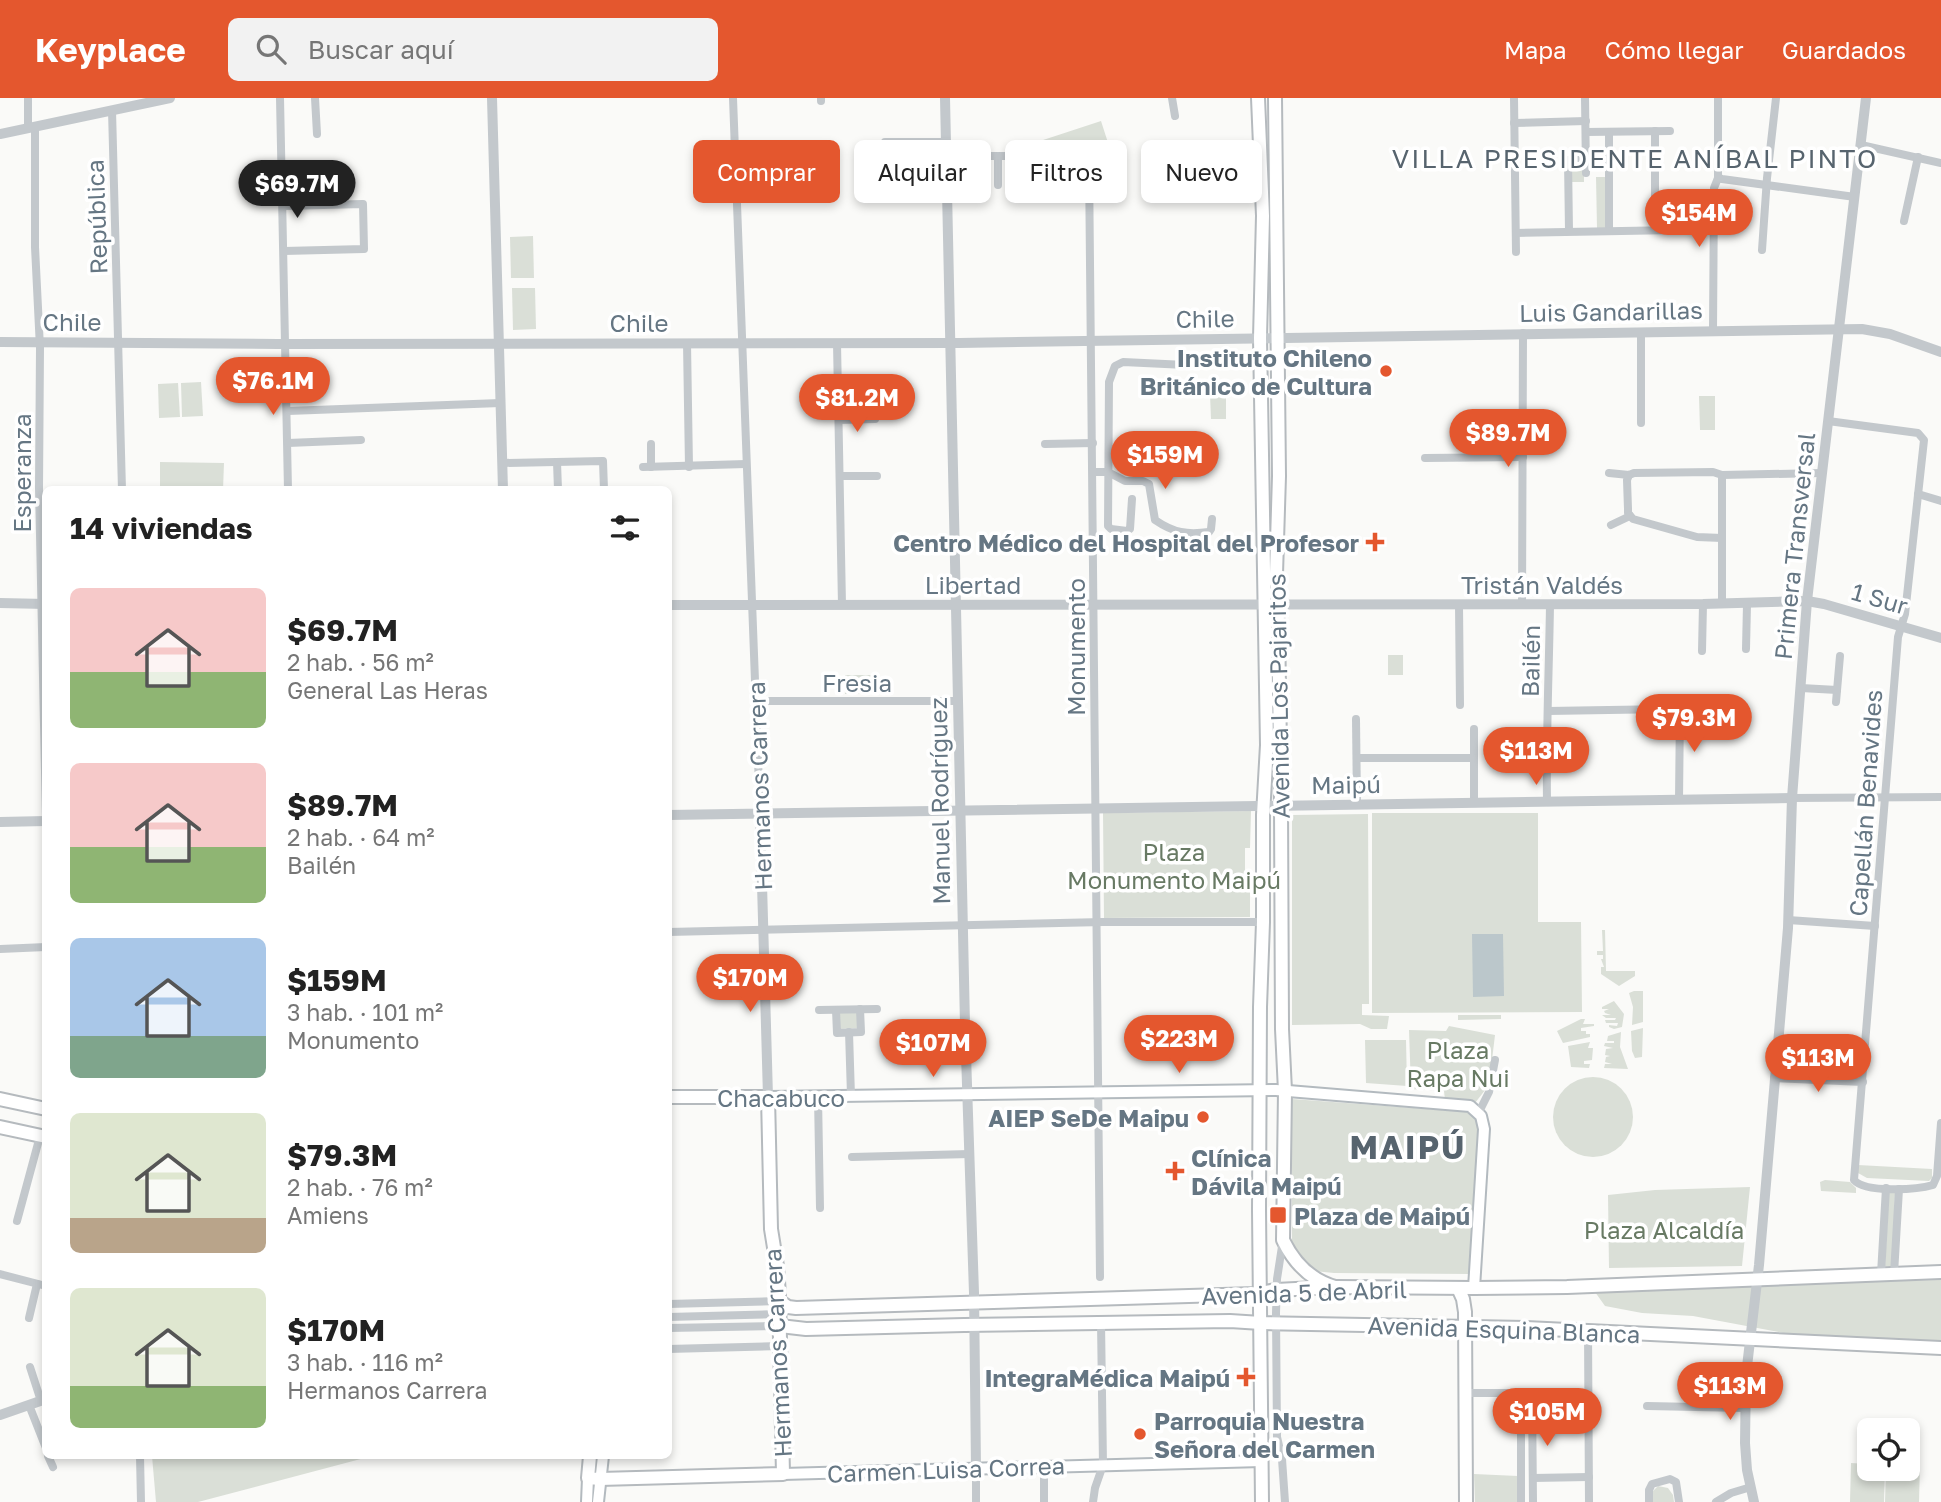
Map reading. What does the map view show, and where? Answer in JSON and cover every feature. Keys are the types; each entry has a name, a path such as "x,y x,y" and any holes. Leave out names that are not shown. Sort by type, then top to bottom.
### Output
{"main road":[{"name":"Avenida Los Pajaritos","path":"1258,98 1263,216 1260,338 1281,806 1282,1029 1285,1091 1283,1240"},
{"name":"Avenida Los Pajaritos","path":"1262,1502 1259,1090 1264,922 1263,806 1270,605 1279,475 1275,98"},
{"name":"Chacabuco","path":"672,1097 1259,1090 1465,1105 1479,1112"},
{"name":"Hermanos Carrera","path":"768,1097 771,1228 778,1277 783,1474"},
{"path":"0,1099 42,1108"},
{"path":"1474,1288 1484,1129 1479,1112"},
{"path":"0,1126 42,1137"},
{"path":"1283,1240 1303,1269 1317,1280 1335,1287"},
{"name":"Avenida 5 de Abril","path":"1277,1323 1101,1322 806,1329 779,1313 788,1307 974,1304 1261,1293 1335,1287 1474,1288 1941,1272"},
{"path":"1458,1288 1464,1302 1465,1326 1466,1502"},
{"name":"Avenida Esquina Blanca","path":"1277,1323 1465,1326 1941,1348"},
{"path":"591,1459 598,1502"},
{"path":"587,1502 602,1459"},
{"name":"Carmen Luisa Correa","path":"594,1478 1262,1461"}],"street":[{"name":"Esperanza","path":"28,98 40,342 39,498 42,562"},
{"path":"0,134 170,98"},
{"path":"280,98 288,486"},
{"path":"315,98 317,134"},
{"path":"492,98 503,486"},
{"name":"Hermanos Carrera","path":"733,98 757,701 768,1097"},
{"name":"Manuel Rodríguez","path":"945,98 947,140"},
{"path":"1172,98 1175,116"},
{"path":"1514,98 1516,252"},
{"path":"1585,98 1586,173"},
{"path":"1713,331 1718,98"},
{"path":"1762,250 1776,98"},
{"name":"Primera Transversal","path":"1754,1502 1745,1443 1745,1408 1788,920 1792,798 1807,601 1866,98"},
{"name":"República","path":"112,110 122,486"},
{"path":"1514,123 1586,121"},
{"path":"1655,131 1655,230"},
{"path":"1586,132 1670,131"},
{"path":"1609,132 1609,230"},
{"path":"1861,145 1941,163"},
{"name":"Monumento","path":"991,155 1005,156"},
{"path":"998,156 998,185"},
{"path":"1904,221 1918,158"},
{"path":"1569,231 1568,160 1586,160"},
{"path":"1718,177 1855,197"},
{"name":"Manuel Rodríguez","path":"948,203 957,701 974,1304 976,1502"},
{"name":"Monumento","path":"1089,203 1100,1277"},
{"path":"283,206 363,204 363,248 284,251"},
{"path":"1516,233 1677,230"},
{"name":"Luis Gandarillas","path":"1278,338 1840,330 1880,331 1941,352"},
{"path":"1640,332 1642,423"},
{"name":"Bailén","path":"1522,333 1522,605"},
{"name":"Chile","path":"0,342 949,343 1278,338"},
{"path":"687,343 689,467"},
{"path":"838,343 842,605"},
{"path":"1132,499 1130,529 1111,529 1108,526 1109,382 1115,366 1123,362 1186,365"},
{"path":"288,411 500,403"},
{"path":"839,420 875,419"},
{"name":"Capellán Benavides","path":"1828,421 1918,433 1924,440 1905,614 1898,637 1863,1082 1853,1176 1861,1186 1886,1188"},
{"path":"288,443 361,440"},
{"path":"1045,444 1093,443"},
{"path":"651,444 647,467 746,464"},
{"path":"1426,458 1522,457"},
{"path":"502,463 603,461 604,486"},
{"path":"557,462 558,486"},
{"path":"1094,472 1108,472 1125,481 1143,481 1149,484 1155,520 1188,535 1209,533 1212,519"},
{"path":"1609,473 1822,473"},
{"path":"1629,475 1627,480 1630,516 1690,536 1722,538"},
{"path":"1722,475 1722,604"},
{"path":"840,476 877,476"},
{"path":"1918,494 1941,500"},
{"path":"1611,525 1630,516"},
{"name":"Tristán Valdés","path":"1270,605 1746,604 1807,601"},
{"name":"1 Sur","path":"1807,601 1941,638"},
{"path":"0,603 42,604"},
{"path":"1702,650 1703,604"},
{"path":"1746,604 1746,649"},
{"name":"Libertad","path":"672,605 1270,605"},
{"path":"1459,605 1460,705"},
{"name":"Bailén","path":"1547,802 1550,605"},
{"path":"1836,702 1840,656"},
{"path":"1801,688 1837,690"},
{"name":"Fresia","path":"757,701 957,701"},
{"path":"1548,710 1730,708"},
{"path":"1679,709 1679,800"},
{"path":"1356,719 1357,805"},
{"path":"1474,729 1474,803"},
{"path":"1357,758 1474,758"},
{"name":"Maipú","path":"672,815 1941,797"},
{"path":"0,822 42,820"},
{"path":"1788,920 1875,926"},
{"path":"672,932 1097,922 1264,922"},
{"path":"0,948 42,947"},
{"path":"836,1010 837,1033 860,1032 860,1009"},
{"path":"819,1010 877,1009"},
{"path":"849,1032 851,1096"},
{"path":"1479,1112 1489,1092 1495,1060"},
{"path":"1774,1079 1863,1082"},
{"path":"818,1097 820,1208"},
{"path":"1887,1274 1886,1188 1933,1185 1937,1176 1941,1123"},
{"path":"17,1221 42,1140"},
{"path":"852,1157 970,1154"},
{"path":"1887,1274 1899,1189"},
{"name":"Avenida Los Pajaritos","path":"1283,1240 1276,1290 1277,1437 1282,1460 1285,1502"},
{"path":"0,1274 41,1285 29,1318"},
{"name":"Avenida 5 de Abril","path":"672,1304 779,1313"},
{"path":"672,1317 779,1313"},
{"path":"672,1327 779,1313"},
{"path":"1093,1502 1103,1465 1101,1322"},
{"path":"1588,1331 1589,1502"},
{"path":"672,1349 780,1346"},
{"path":"30,1367 42,1397"},
{"path":"1465,1393 1588,1393"},
{"path":"1521,1393 1521,1502"},
{"path":"1532,1393 1533,1502"},
{"path":"0,1415 42,1400"},
{"path":"29,1405 42,1438"},
{"path":"1647,1406 1745,1408"},
{"path":"49,1459 53,1467"},
{"path":"140,1459 141,1502"},
{"path":"1044,1466 1044,1502"},
{"path":"1533,1478 1589,1477"},
{"path":"1649,1502 1652,1485 1670,1479 1676,1482 1679,1502"},
{"path":"1716,1502 1731,1493 1751,1487"}],"green space":[{"path":"1101,121 1107,140 1043,140"},
{"path":"1572,164 1584,164 1584,182 1572,182"},
{"path":"1596,177 1605,177 1605,228 1597,228"},
{"path":"533,236 534,278 511,278 510,237"},
{"path":"512,288 535,288 536,329 513,330"},
{"path":"201,382 203,416 182,417 181,383"},
{"path":"178,383 180,417 159,418 158,384"},
{"path":"1210,394 1226,394 1226,419 1211,419"},
{"path":"1699,396 1715,396 1715,430 1700,430"},
{"path":"160,462 224,463 223,486 160,486"},
{"path":"1388,655 1403,655 1403,675 1388,675"},
{"path":"845,675 875,675 875,693 845,694"},
{"name":"Plaza Monumento Maipú","path":"1251,811 1250,848 1245,848 1245,878 1250,878 1250,917 1104,918 1103,813"},
{"path":"1372,813 1538,813 1538,922 1581,922 1582,1012 1372,1013"},
{"path":"1368,814 1369,1004 1362,1004 1362,1015 1389,1016 1387,1029 1371,1029 1360,1024 1292,1025 1292,815"},
{"path":"1602,930 1605,930 1606,971 1635,971 1635,976 1619,986 1601,974 1601,967 1604,967 1601,959 1603,955 1597,955 1597,951 1603,951"},
{"path":"1643,991 1643,1022 1632,1025 1633,1007 1629,993"},
{"path":"1614,1001 1624,1014 1622,1027 1614,1029 1609,1025 1617,1026 1618,1023 1606,1023 1605,1020 1616,1018 1602,1015 1611,1015 1604,1011 1609,1009 1602,1007"},
{"path":"840,1012 857,1012 858,1028 840,1029"},
{"path":"1458,1015 1501,1015 1501,1019 1458,1020"},
{"path":"1585,1019 1583,1024 1594,1024 1581,1028 1581,1031 1590,1034 1590,1037 1563,1043 1557,1031"},
{"name":"Plaza Rapa Nui","path":"1449,1026 1495,1035 1489,1085 1475,1103 1445,1100 1444,1091 1411,1089 1409,1030 1446,1031"},
{"path":"1643,1028 1642,1057 1635,1058 1631,1031"},
{"path":"1621,1032 1620,1047 1628,1069 1604,1068 1605,1064 1612,1064 1605,1062 1606,1057 1610,1056 1605,1055 1606,1049 1613,1048 1604,1046 1605,1043 1614,1043 1607,1041 1608,1036"},
{"path":"1365,1040 1406,1040 1407,1086 1366,1083"},
{"path":"1590,1042 1588,1048 1593,1048 1592,1060 1584,1061 1584,1064 1590,1064 1589,1068 1571,1067 1568,1046"},
{"path":"1593,1077 1608,1080 1621,1089 1630,1102 1633,1117 1630,1132 1621,1145 1608,1154 1593,1157 1578,1154 1565,1145 1556,1132 1553,1117 1556,1102 1565,1089 1578,1080"},
{"path":"1292,1099 1468,1112 1477,1119 1470,1274 1314,1271 1292,1251"},
{"path":"1858,1165 1932,1169 1932,1178 1929,1181 1867,1178 1858,1173"},
{"path":"1820,1182 1850,1182 1856,1188 1856,1193 1821,1191"},
{"name":"Plaza Alcaldía","path":"1750,1187 1742,1266 1609,1268 1608,1195 1655,1190"},
{"path":"1889,1192 1895,1193 1892,1266 1885,1266"},
{"path":"1941,1280 1941,1343 1800,1336 1693,1316 1642,1313 1605,1306 1595,1292 1777,1282"},
{"path":"152,1459 361,1459 198,1502 156,1502"},
{"path":"1851,1463 1857,1463 1857,1481 1885,1481 1884,1502 1850,1502"},
{"path":"1474,1474 1518,1476 1518,1502 1475,1502"},
{"path":"1886,1481 1920,1481 1919,1502 1885,1502"},
{"path":"1658,1486 1668,1488 1674,1502 1653,1502 1653,1491"}],"shaded area":[{"path":"1472,934 1503,934 1504,996 1473,997"}],"place":[{"name":"Instituto Chileno Británico de Cultura","path":"1386,371"},
{"name":"Centro Médico del Hospital del Profesor","path":"1375,542"},
{"name":"AIEP SeDe Maipu","path":"1203,1117"},
{"name":"Clínica Dávila Maipú","path":"1175,1171"},
{"name":"Plaza de Maipú","path":"1278,1215"},
{"name":"IntegraMédica Maipú","path":"1246,1377"},
{"name":"Parroquia Nuestra Señora del Carmen","path":"1140,1434"}],"district":[{"name":"VILLA PRESIDENTE ANÍBAL PINTO","path":"1635,158"},
{"name":"MAIPÚ","path":"1408,1147"}]}
